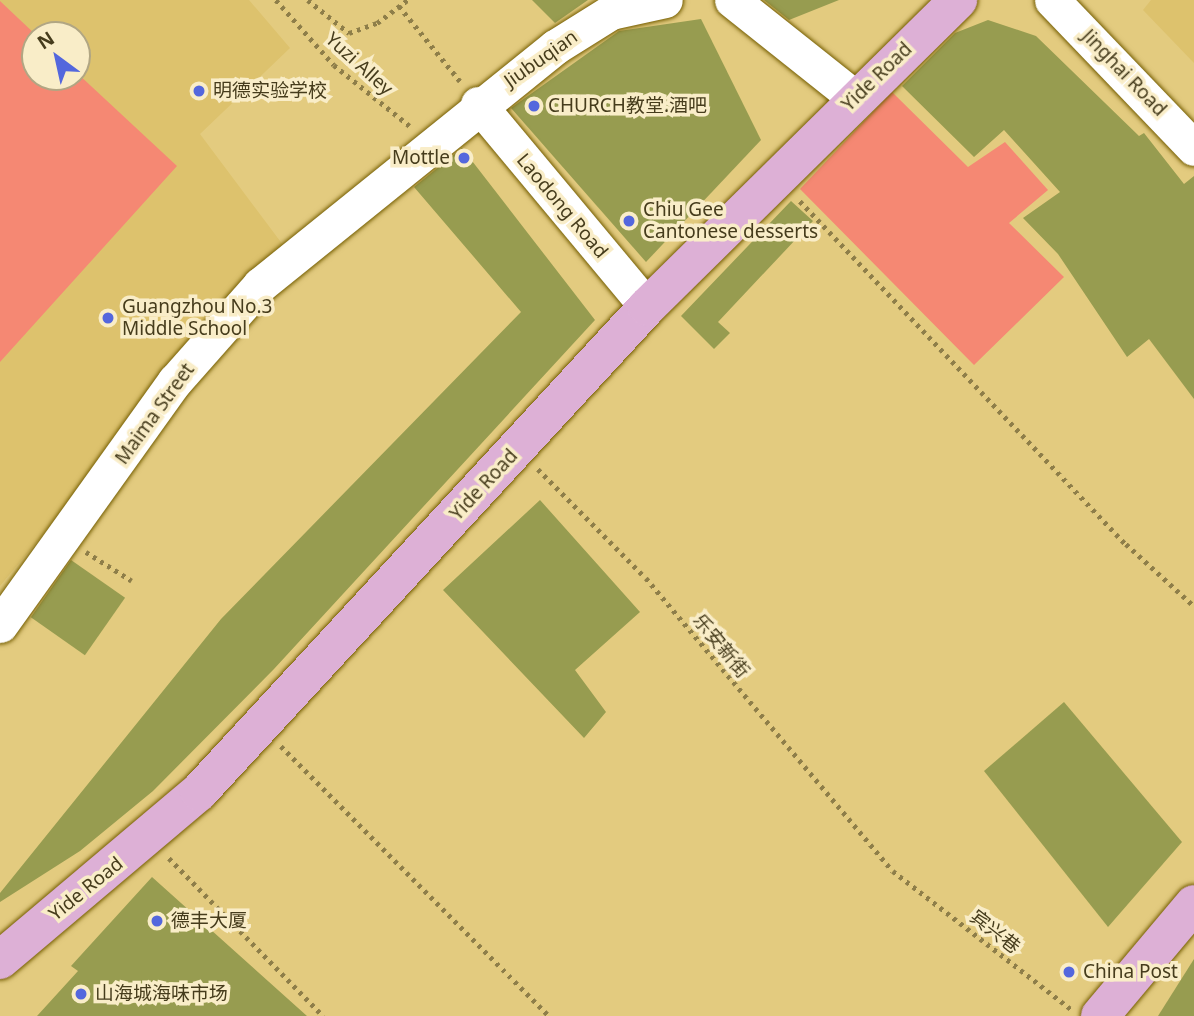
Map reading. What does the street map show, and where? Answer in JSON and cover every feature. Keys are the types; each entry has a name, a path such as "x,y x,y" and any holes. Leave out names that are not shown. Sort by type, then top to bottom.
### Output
{"main road":[{"name":"Yide Road","path":"0,960 150,837 261,725 647,307 779,180 854,97 958,0"},
{"path":"1100,1016 1194,904"}],"street":[{"name":"Jiubuqian","path":"430,143 478,104 611,12 665,0"},
{"path":"732,0 854,97"},
{"name":"Jinghai Road","path":"1052,0 1194,148"},
{"name":"Laodong Road","path":"478,104 647,307"},
{"name":"Maima Street","path":"0,625 65,538 175,381 260,285 430,143"}],"path":[{"name":"Yuzi Alley","path":"276,0 334,65 430,143"},
{"path":"308,0 349,33 407,0"},
{"path":"399,6 478,104"},
{"path":"779,180 1126,544 1194,606"},
{"name":"乐安新街","path":"518,449 646,578 894,871"},
{"path":"65,538 132,581"},
{"path":"261,725 549,1016"},
{"path":"150,837 323,1016"},
{"name":"宾兴巷","path":"894,871 1080,1016"}],"shaded area":[{"name":"Guangzhou No.3 Middle School","path":"0,0 249,0 290,48 200,134 283,245 0,586"},
{"path":"1151,0 1194,0 1194,63 1143,10"},
{"path":"0,1 21,21 21,91 91,91 91,86 177,166 0,362"},
{"path":"892,92 968,167 1005,142 1048,190 1009,223 1064,277 974,365 800,189"}],"building":[{"path":"532,0 588,0 555,23"},
{"path":"764,0 839,0 789,20"},
{"path":"701,19 761,140 646,262 511,108 619,31"},
{"path":"988,20 1036,36 1139,136 1144,133 1184,184 1194,176 1194,399 1149,339 1127,357 1058,254 1023,218 1060,192 1004,130 974,157 902,86 955,33"},
{"path":"462,148 595,320 274,669 153,791 80,851 0,902 0,893 221,619 521,312 414,187"},
{"path":"791,201 813,221 718,322 730,333 714,349 681,316"},
{"path":"540,500 640,612 575,670 606,712 584,738 443,590"},
{"path":"71,560 125,598 85,655 31,617"},
{"path":"1064,702 1182,842 1108,927 984,771"},
{"name":"德丰大厦","path":"152,877 307,1016 37,1016 78,971 71,966"},
{"path":"1194,959 1194,1016 1158,1016"}],"place":[{"name":"明德实验学校","path":"199,91"},
{"name":"CHURCH教堂.酒吧","path":"534,106"},
{"name":"Mottle","path":"464,158"},
{"name":"Chiu Gee Cantonese desserts","path":"629,221"},
{"name":"Guangzhou No.3 Middle School","path":"108,318"},
{"name":"德丰大厦","path":"157,921"},
{"name":"China Post","path":"1069,972"},
{"name":"山海城海味市场","path":"81,994"}]}
